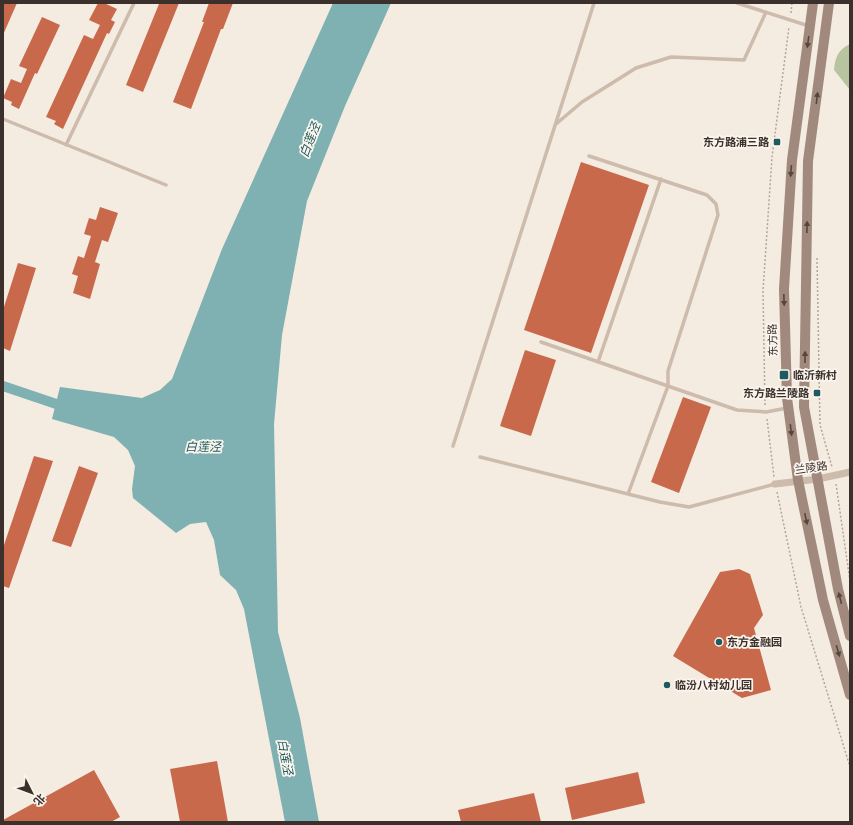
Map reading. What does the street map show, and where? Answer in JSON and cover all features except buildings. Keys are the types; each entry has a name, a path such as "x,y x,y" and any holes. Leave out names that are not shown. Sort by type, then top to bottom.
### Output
{"main road":[{"name":"东方路","path":"813,3 792,160 784,290 788,407 798,480 823,600 850,695"},
{"path":"829,3 808,169 804,407 838,589 850,636"}],"street":[{"name":"兰陵路","path":"775,484 798,480 818,479 850,472"}],"lane":[{"path":"66,144 134,3"},
{"path":"453,446 594,3"},
{"path":"737,3 810,26"},
{"path":"555,126 582,102 636,68 671,56 744,60 766,12"},
{"path":"3,119 166,185"},
{"path":"589,156 707,195 716,204 718,215 668,371 668,386 628,494"},
{"path":"598,362 661,179"},
{"path":"541,342 737,410 766,412 788,407"},
{"path":"480,457 660,502 689,507 775,484"}],"path":[{"path":"817,252 820,425 835,476 850,581"}],"green space":[{"path":"850,44 850,90 834,70 835,61 838,54"}],"water":[{"name":"白莲泾","path":"333,3 391,3 345,106 307,201 282,335 274,424 278,632 300,718 319,822 285,822 244,609 236,590 220,575 214,540 206,522 190,524 176,533 133,498 132,489 135,466 128,450 114,437 52,419 60,387 142,398 160,390 172,379 222,249"}],"waterway":[{"path":"3,386 68,408"}],"place":[{"name":"东方路浦三路","path":"777,142"},
{"name":"临沂新村","path":"784,375"},
{"name":"东方路兰陵路","path":"817,393"},
{"name":"东方金融园","path":"719,642"},
{"name":"临汾八村幼儿园","path":"667,685"}]}
